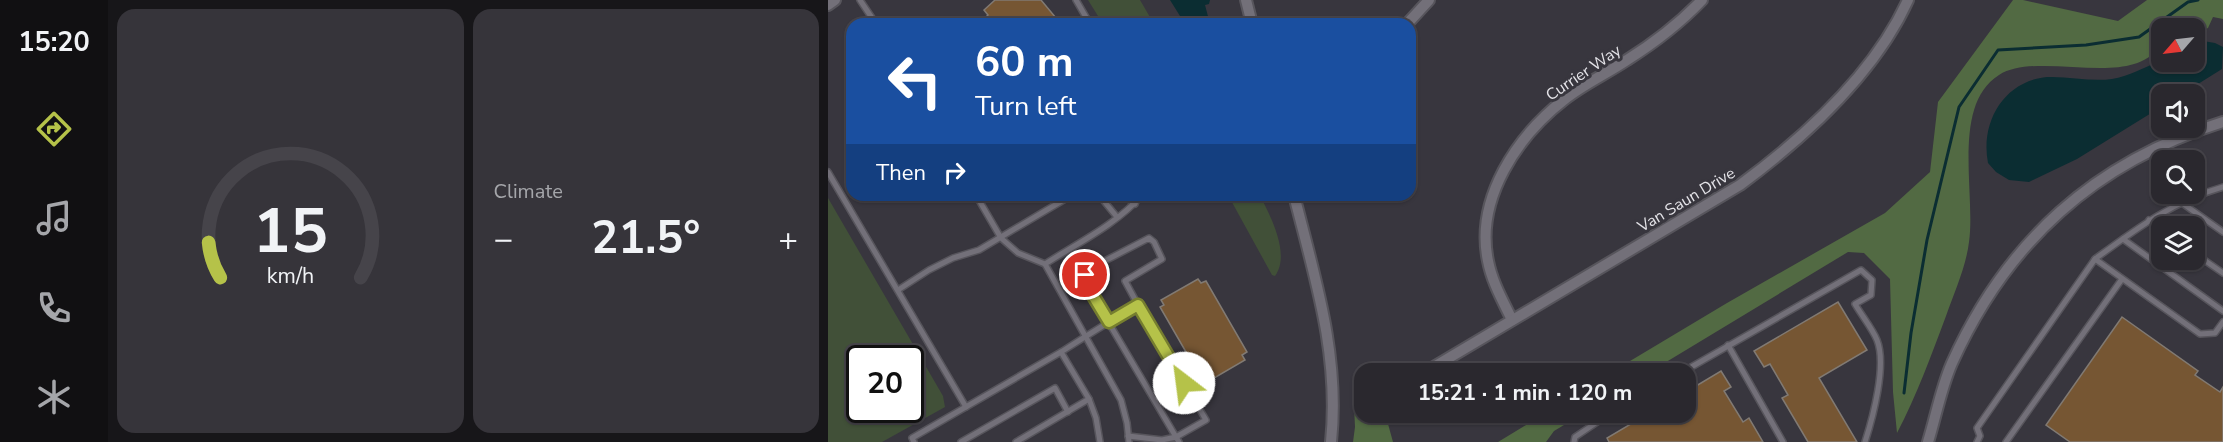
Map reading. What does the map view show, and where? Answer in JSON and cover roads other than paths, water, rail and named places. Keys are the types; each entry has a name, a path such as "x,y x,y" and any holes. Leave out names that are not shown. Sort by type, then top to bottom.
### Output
{"street":[{"path":"828,5 834,0"},
{"path":"1246,0 1250,18"},
{"path":"1412,18 1429,0"},
{"name":"Currier Way","path":"1512,320 1493,278 1485,245 1488,211 1493,194 1507,166 1530,133 1564,99 1651,44 1702,0"},
{"name":"Van Saun Drive","path":"1440,363 1740,185 1770,163 1805,133 1849,87 1872,58 1908,0"},
{"path":"1928,442 1951,365 1996,284 2036,234 2070,202 2117,168 2167,142 2223,122"},
{"path":"1295,201 1323,312 1331,356 1333,401 1330,442"}],"lane":[{"path":"860,0 872,18"},
{"path":"1076,0 1086,18"},
{"path":"828,172 966,407"},
{"path":"2205,194 2220,188 2223,194"},
{"path":"979,201 1001,238 1018,253 1045,264 1121,400 1129,439 1178,440 1206,420 1125,280 1162,259 1154,242 1149,238 1093,267 1083,279 1178,440"},
{"path":"898,290 953,258 979,250 1062,201"},
{"path":"1104,201 1117,217"},
{"path":"1131,201 1135,204"},
{"path":"1045,264 1137,201"},
{"path":"1977,442 1980,436 1977,428 2095,260 2149,220 2180,204"},
{"path":"2183,204 2223,232"},
{"path":"2123,239 2223,311"},
{"path":"2095,260 2200,334 2215,333 2223,322"},
{"path":"2205,261 2223,273"},
{"path":"1696,364 1862,270 1872,280 1871,295 1855,304 1877,341 1880,361 1875,410 1865,442"},
{"path":"2006,442 2122,279"},
{"path":"905,442 913,440 1138,305"},
{"path":"1728,345 1783,442"},
{"path":"1061,352 1089,399 1096,418 1100,442"},
{"path":"961,442 1055,388 1068,412"},
{"path":"1016,442 1089,399"},
{"path":"1574,442 1575,437 1596,423"}],"water":[{"path":"1170,0 1210,0 1209,4 1205,5 1208,18 1181,18"},
{"path":"2205,41 2223,47 2222,69 2198,84 2151,84 2151,113 2077,159 2029,182 2009,180 1996,172 1988,163 1986,148 1992,119 1998,106 2007,95 2019,86 2047,77 2096,80 2124,76 2151,65 2151,72 2205,72"}],"waterway":[{"path":"1904,393 1911,333 1927,240 1959,107 1998,50 2086,45 2139,37 2188,2 2198,0"}]}
